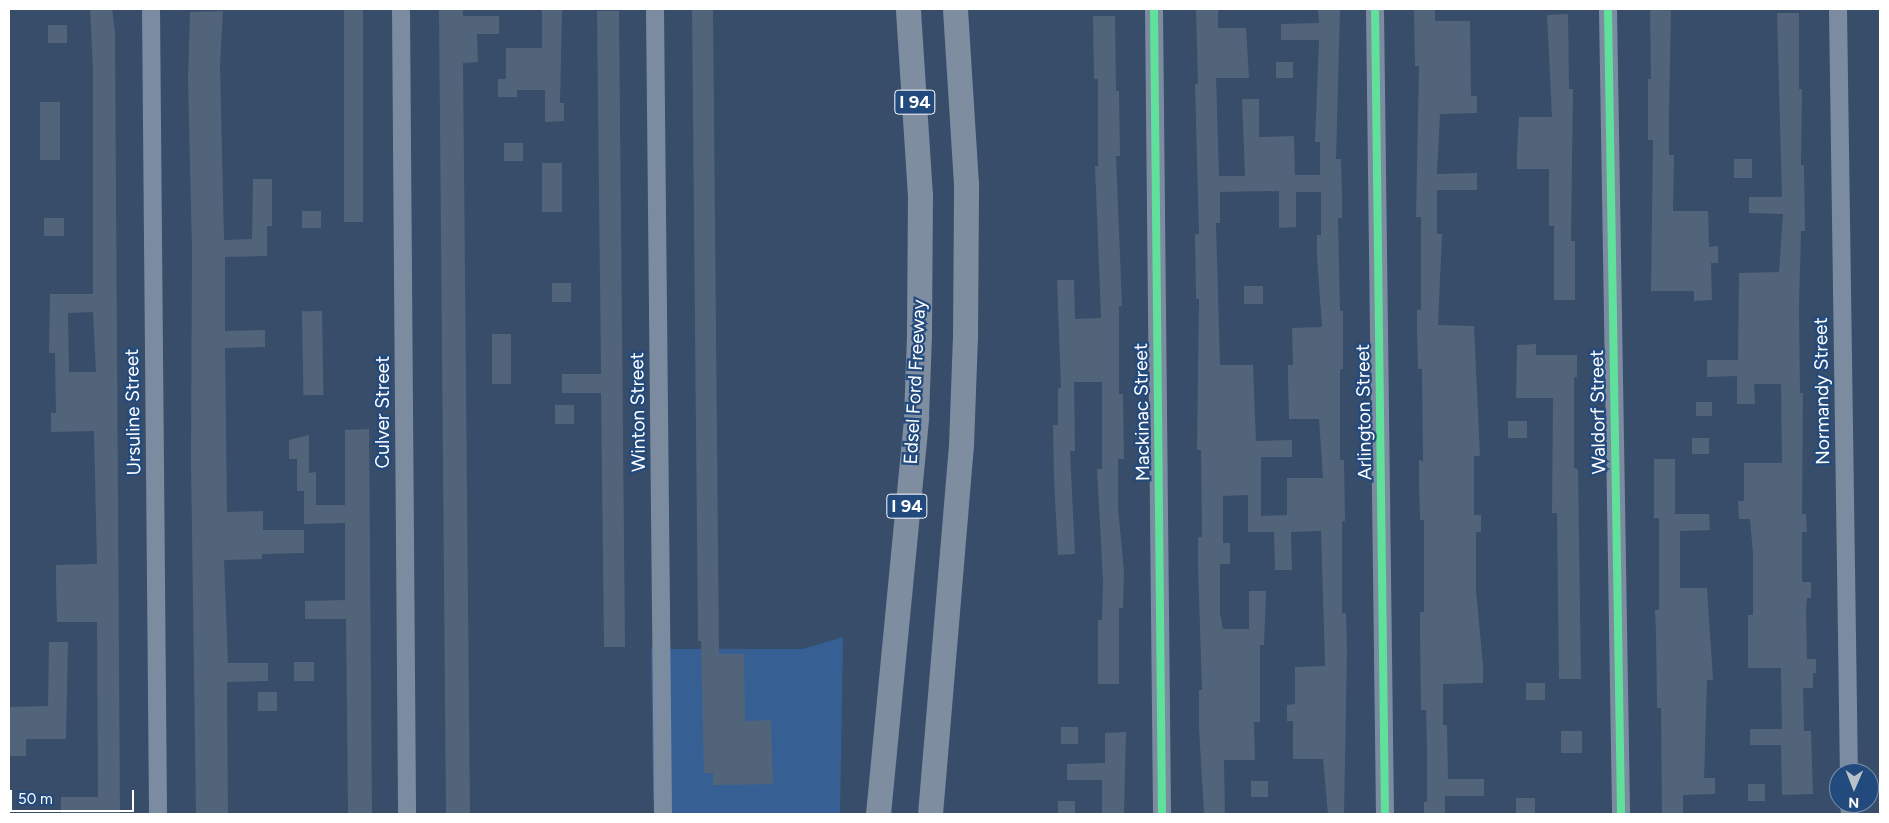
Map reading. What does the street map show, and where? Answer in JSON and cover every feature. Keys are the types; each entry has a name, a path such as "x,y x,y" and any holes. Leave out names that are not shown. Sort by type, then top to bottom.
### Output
{"highway":[{"path":"892,9 898,70 920,196"},
{"name":"Edsel Ford Freeway","path":"878,814 916,417 920,196 908,9"},
{"name":"I 94","path":"930,814 961,445 965,338 966,184 955,9"},
{"path":"965,338 980,240 982,176 972,9"}],"street":[{"name":"Ursuline Street","path":"151,9 158,814"},
{"name":"Culver Street","path":"401,9 407,814"},
{"name":"Winton Street","path":"655,9 663,814"},
{"name":"Mackinac Street","path":"1154,9 1162,814"},
{"name":"Arlington Street","path":"1375,9 1385,814"},
{"name":"Waldorf Street","path":"1608,9 1621,814"},
{"name":"Normandy Street","path":"1838,9 1849,763"}],"shaded area":[{"path":"843,637 840,814 672,814 672,807 653,801 651,649 803,649"}],"building":[{"path":"90,9 112,9 115,32 120,814 61,814 61,797 98,797 97,622 57,622 56,583 56,565 97,564 94,431 51,432 51,413 56,413 55,353 49,353 50,294 93,294 93,70","holes":["93,312 96,372 69,372 68,313"]},
{"path":"344,9 363,9 363,222 344,222"},
{"path":"439,9 463,9 463,16 499,16 499,34 477,34 478,62 463,63 470,814 446,814"},
{"path":"542,9 562,9 560,103 564,103 564,121 545,122 545,90 517,90 517,97 498,97 498,79 506,79 506,48 542,48"},
{"path":"692,9 713,9 719,654 744,654 745,721 771,720 773,784 713,785 713,773 704,773 701,641 698,641"},
{"path":"1196,9 1218,9 1218,28 1246,28 1249,78 1216,78 1219,176 1245,176 1242,99 1259,99 1259,137 1294,136 1295,175 1320,175 1320,142 1315,142 1319,40 1281,40 1281,24 1319,23 1318,9 1340,9 1336,159 1341,159 1342,196 1342,218 1338,218 1340,311 1343,311 1343,369 1340,369 1340,460 1344,460 1345,521 1342,521 1342,613 1346,613 1347,650 1344,814 1328,814 1323,759 1293,759 1293,721 1287,721 1287,705 1295,704 1295,667 1325,666 1321,531 1291,532 1292,570 1275,570 1274,532 1248,532 1248,495 1223,496 1223,543 1230,543 1230,564 1220,564 1220,613 1223,629 1249,629 1249,591 1266,591 1264,645 1260,645 1260,722 1254,722 1255,760 1224,760 1225,814 1204,814 1199,728 1199,690 1202,690 1198,537 1202,537 1201,450 1197,450 1199,299 1196,299 1195,234 1199,234 1195,84 1198,84","holes":["1279,191 1279,228 1296,227 1296,192 1321,192 1321,235 1317,235 1317,257 1322,327 1292,328 1293,365 1288,365 1288,381 1289,419 1319,419 1323,478 1287,478 1287,515 1261,516 1261,457 1292,457 1292,440 1256,441 1253,365 1220,365 1216,223 1220,223 1220,192"]},
{"path":"1414,9 1435,9 1435,21 1470,21 1471,96 1477,96 1477,113 1440,114 1437,174 1477,173 1477,190 1437,190 1437,234 1442,234 1438,325 1474,326 1480,456 1474,456 1474,515 1481,515 1481,532 1476,532 1476,590 1483,666 1483,683 1443,684 1443,725 1447,725 1448,779 1484,779 1484,796 1445,796 1445,814 1424,814 1424,802 1427,802 1427,747 1426,710 1421,710 1420,612 1424,612 1424,520 1420,520 1419,483 1419,460 1423,461 1422,369 1418,369 1417,332 1417,310 1421,310 1421,217 1416,217 1419,66 1415,66"},
{"path":"1650,9 1671,9 1669,155 1674,155 1673,211 1708,211 1709,247 1718,246 1718,263 1711,263 1712,300 1694,301 1694,291 1651,291 1653,140 1648,140 1648,79 1651,79"},
{"path":"223,11 220,65 224,240 252,239 253,179 272,179 272,226 267,226 267,256 225,257 225,331 265,330 265,347 225,348 227,512 263,511 263,530 304,530 304,553 262,554 262,559 224,560 228,663 268,663 268,681 227,682 228,814 196,814 191,462 192,250 188,78 190,12"},
{"path":"597,11 619,11 625,647 604,647 601,393 562,393 562,374 601,374"},
{"path":"1777,13 1799,13 1799,89 1802,89 1801,165 1804,165 1805,231 1801,231 1799,308 1800,393 1803,393 1802,514 1806,514 1807,532 1802,532 1802,582 1811,582 1811,598 1807,598 1806,612 1807,659 1816,659 1816,673 1813,673 1813,688 1803,688 1804,731 1811,731 1813,794 1782,795 1781,745 1750,745 1750,729 1782,729 1781,668 1748,668 1748,615 1753,615 1753,554 1750,519 1739,519 1738,501 1744,501 1744,463 1782,463 1781,384 1754,384 1755,404 1737,404 1737,376 1707,377 1707,360 1738,360 1739,273 1779,272 1783,214 1749,213 1749,197 1782,197"},
{"path":"1568,14 1569,89 1573,89 1571,241 1575,241 1575,300 1554,300 1554,226 1549,226 1549,169 1517,169 1517,152 1519,117 1552,117 1547,15"},
{"path":"1093,16 1115,16 1116,91 1119,91 1120,156 1116,156 1122,306 1119,306 1119,394 1123,394 1124,459 1118,459 1118,507 1124,572 1123,608 1119,608 1119,684 1098,684 1098,620 1102,620 1103,581 1097,469 1102,469 1102,382 1074,382 1075,451 1070,451 1075,554 1058,555 1054,478 1053,425 1058,425 1058,388 1061,388 1057,280 1074,280 1075,319 1101,318 1095,166 1098,166 1098,79 1094,79"},
{"path":"48,25 67,25 67,43 48,43"},
{"path":"1276,62 1293,62 1293,78 1276,78"},
{"path":"40,102 60,102 60,160 40,160"},
{"path":"504,143 523,143 523,161 504,161"},
{"path":"1734,159 1752,159 1752,178 1734,178"},
{"path":"542,163 562,163 562,212 542,212"},
{"path":"302,211 321,211 321,228 302,228"},
{"path":"44,218 64,218 64,236 44,236"},
{"path":"552,283 571,283 571,302 552,302"},
{"path":"1244,286 1263,286 1263,304 1244,304"},
{"path":"302,311 322,311 323,395 303,395"},
{"path":"492,334 511,334 511,384 492,384"},
{"path":"1536,344 1536,355 1577,355 1577,377 1574,377 1574,468 1578,469 1581,679 1559,679 1557,513 1552,513 1553,398 1516,398 1517,345"},
{"path":"1696,402 1712,402 1712,416 1696,416"},
{"path":"555,405 574,405 574,424 555,424"},
{"path":"1508,421 1527,421 1527,438 1508,438"},
{"path":"369,429 372,814 348,814 346,619 305,619 305,601 345,600 345,523 304,524 304,491 297,491 297,459 289,459 289,440 309,435 309,473 316,472 316,505 345,505 345,430"},
{"path":"1692,438 1709,438 1709,454 1692,454"},
{"path":"1654,459 1675,459 1675,514 1709,514 1710,530 1680,531 1680,588 1707,588 1713,680 1707,680 1704,778 1715,778 1715,794 1683,795 1683,814 1662,814 1661,708 1657,708 1655,610 1659,610 1659,518 1654,518"},
{"path":"49,642 68,642 66,739 26,739 26,756 9,756 9,707 48,706"},
{"path":"294,662 314,662 314,681 294,681"},
{"path":"1526,683 1545,683 1545,700 1526,700"},
{"path":"258,692 277,692 277,711 258,711"},
{"path":"1061,727 1078,727 1078,744 1061,744"},
{"path":"1561,731 1582,731 1582,753 1561,753"},
{"path":"1126,732 1124,814 1102,814 1102,780 1067,780 1067,764 1105,763 1105,733"},
{"path":"1251,781 1268,781 1268,797 1251,797"},
{"path":"1748,784 1765,784 1765,801 1748,801"},
{"path":"1516,798 1535,798 1535,814 1516,814"},
{"path":"1058,801 1075,801 1075,814 1058,814"}],"cycle path":[{"path":"1154,9 1162,814"},
{"path":"1375,9 1385,814"},
{"path":"1608,9 1621,814"}]}
